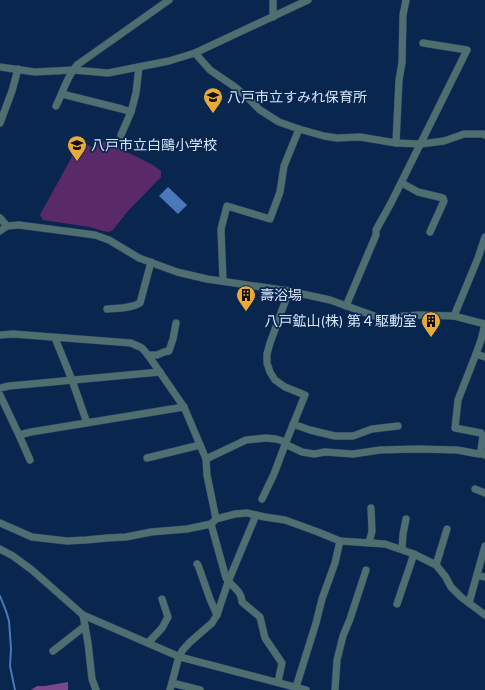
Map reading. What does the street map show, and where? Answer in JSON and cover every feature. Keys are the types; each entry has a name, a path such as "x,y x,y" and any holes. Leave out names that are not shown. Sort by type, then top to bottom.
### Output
{"street":[{"path":"56,106 70,74 77,65 168,0"},
{"path":"273,0 273,17"},
{"path":"0,67 35,72 73,70 108,73 169,61 194,53 308,0"},
{"path":"396,143 399,80 402,63 403,15 406,0"},
{"path":"346,306 376,235 376,230 402,183 467,50 423,43"},
{"path":"194,53 210,70 235,87 260,110 279,122 299,129 337,138 360,137 396,143 421,144 444,141 464,134 485,135"},
{"path":"121,135 131,112 140,67"},
{"path":"1,120 18,70"},
{"path":"62,94 131,112"},
{"path":"223,281 221,229 227,206 270,219 280,192 284,166 299,129"},
{"path":"402,183 418,192 442,198 444,201 430,232"},
{"path":"0,218 7,226"},
{"path":"0,231 7,226 20,225 95,235 109,240 139,258 177,272 207,279 289,291 330,300 380,318 418,315 454,316 485,324 481,340 458,400 455,428 481,433 483,436 481,450 484,454"},
{"path":"454,316 485,237"},
{"path":"107,309 136,306 140,303 151,262"},
{"path":"262,498 274,474 305,395 285,387 275,380 267,364 267,354 270,343 289,291"},
{"path":"148,355 157,355 169,351 176,323"},
{"path":"0,335 13,334 131,344 142,348 148,355 184,407 206,459 214,521 226,578 228,582 237,589 242,598 242,602 260,617 265,638 282,664 278,682"},
{"path":"55,338 87,423"},
{"path":"476,354 485,357"},
{"path":"0,388 160,372"},
{"path":"0,395 30,460"},
{"path":"19,435 184,407"},
{"path":"293,424 335,436 353,436 372,429 398,426"},
{"path":"206,459 246,440 266,438 276,438 302,452 314,454 325,452 353,454 380,450 417,448 458,450 484,454"},
{"path":"147,458 200,445"},
{"path":"475,489 485,493"},
{"path":"369,543 372,531 371,508"},
{"path":"0,523 32,537 67,541 126,537 151,532 193,528 235,514 256,514 285,520 340,541 385,544 414,554 436,565 461,597 485,615"},
{"path":"200,690 171,687 178,660 182,651 212,623 217,614 228,582 256,514"},
{"path":"402,549 406,519"},
{"path":"436,565 447,529"},
{"path":"0,548 32,570 83,615 180,657 302,689 322,599 340,541"},
{"path":"469,603 485,546"},
{"path":"397,604 414,554"},
{"path":"197,564 217,614"},
{"path":"335,690 337,660 343,636 366,570"},
{"path":"477,575 485,578"},
{"path":"148,643 162,628 168,617 162,599"},
{"path":"83,615 92,679 96,690"},
{"path":"53,651 85,626"}],"shaded area":[{"path":"105,141 153,165 161,171 161,177 128,211 112,231 107,232 90,227 43,220 40,215 80,142 92,147"},
{"path":"68,682 68,690 31,690 37,686"}],"water":[{"path":"168,187 187,205 178,214 159,196"}],"waterway":[{"path":"0,596 9,621 11,649 10,666 15,690"}],"place":[{"name":"八戸市立すみれ保育所","path":"213,114"},
{"name":"八戸市立白鷗小学校","path":"77,162"},
{"name":"壽浴場","path":"246,312"},
{"name":"八戸鉱山(株) 第４駆動室","path":"431,338"}]}
